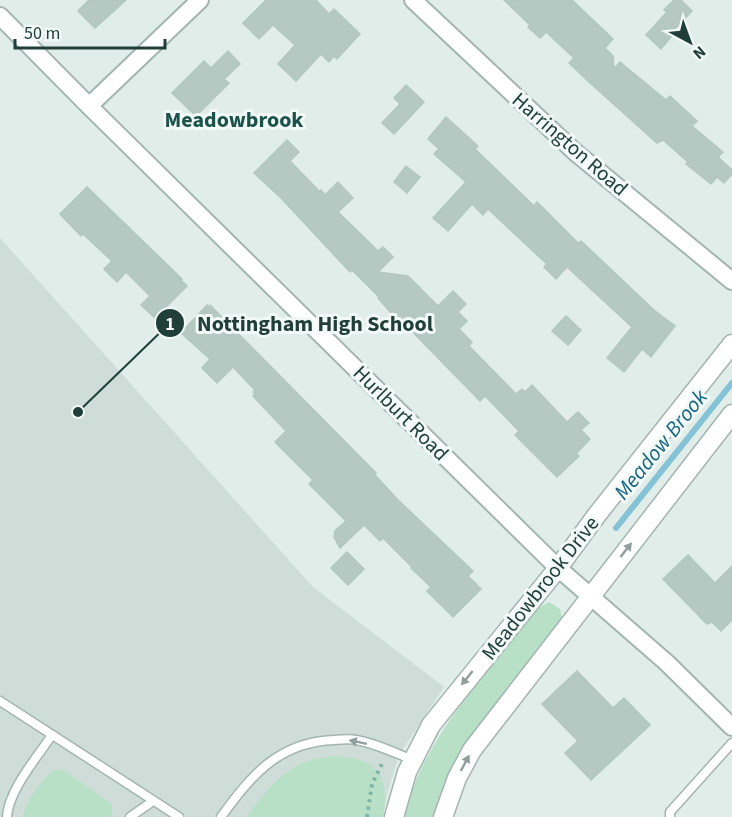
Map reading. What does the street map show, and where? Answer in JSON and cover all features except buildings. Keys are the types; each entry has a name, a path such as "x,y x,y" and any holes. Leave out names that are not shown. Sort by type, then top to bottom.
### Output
{"street":[{"path":"89,106 201,0"},
{"name":"Harrington Road","path":"413,0 575,152 732,281"},
{"name":"Hurlburt Road","path":"0,16 558,568 668,663 732,727"},
{"name":"Meadowbrook Drive","path":"394,817 407,772 431,725 558,568 596,516 732,344"},
{"path":"443,817 457,778 472,750 732,414"}],"lane":[{"path":"0,701 179,817"},
{"path":"7,817 20,783 52,735"},
{"path":"221,817 245,784 267,763 292,747 324,740 355,739 413,760"},
{"path":"670,817 670,812 732,743"},
{"path":"130,817 153,801"}],"path":[{"path":"367,817 372,784 388,751"}],"shaded area":[{"path":"0,238 313,587 444,687 399,755 383,817 0,817"}],"green space":[{"path":"549,602 560,609 562,619 452,770 432,817 403,817 413,787 442,732 479,681 538,608"},
{"path":"333,756 360,760 377,771 382,779 384,790 383,817 247,817 265,793 287,772 305,762"},
{"path":"55,770 63,770 112,804 112,814 108,817 23,817 27,804 35,791"}],"waterway":[{"name":"Meadow Brook","path":"616,528 732,383"}],"place":[{"name":"Nottingham High School","path":"78,412"}],"district":[{"name":"Meadowbrook","path":"234,119"}]}
